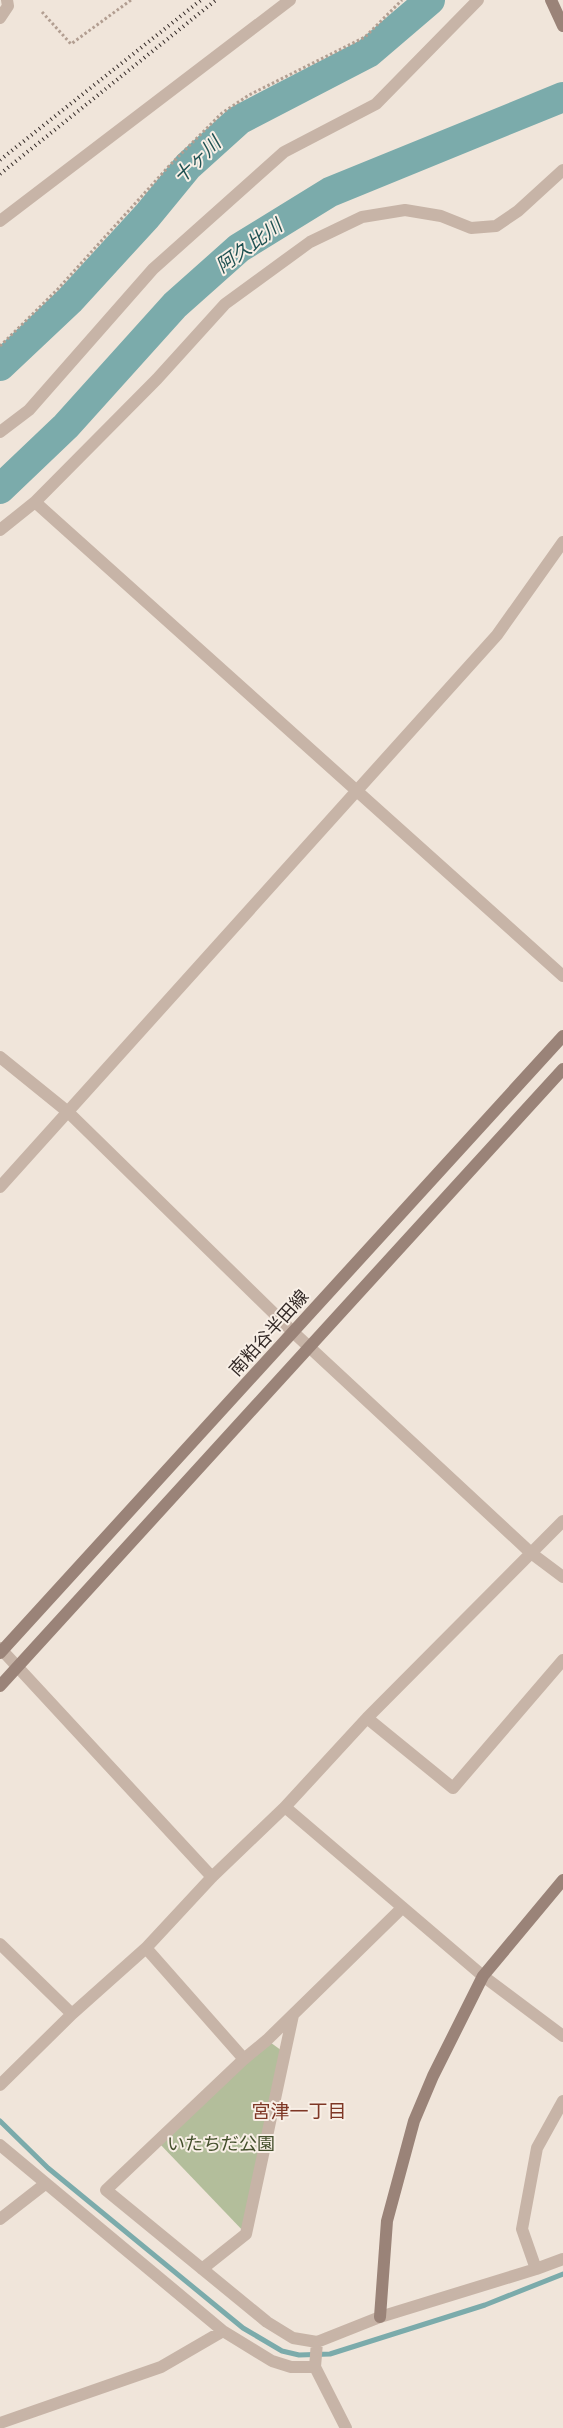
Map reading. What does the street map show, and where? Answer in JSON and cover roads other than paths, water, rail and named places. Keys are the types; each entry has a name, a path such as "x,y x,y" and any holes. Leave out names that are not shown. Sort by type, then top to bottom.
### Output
{"main road":[{"path":"551,0 563,26"},
{"name":"南粕谷半田線","path":"1,1651 563,1036"},
{"path":"0,1686 563,1070"},
{"path":"380,2318 387,2221 411,2130 433,2076 483,1976 563,1880"}],"street":[{"path":"0,18 8,6 6,0"},
{"path":"0,221 290,0"},
{"path":"0,432 29,410 152,269 284,152 376,104 478,0"},
{"path":"0,530 35,502 157,378 225,304 310,242 362,217 405,210 441,216 471,228 496,226 518,211 563,170"},
{"path":"35,502 563,976"},
{"path":"0,1187 497,635 563,542"},
{"path":"0,1057 68,1112 293,1332 531,1553 563,1577"},
{"path":"0,2085 72,2014 146,1948 212,1877 285,1807 367,1718 563,1521"},
{"path":"1,1651 19,1666 212,1877"},
{"path":"367,1718 453,1788 563,1660"},
{"path":"285,1807 483,1976 563,2036"},
{"path":"402,1908 293,2015 106,2190 267,2322 292,2338 317,2342 380,2318 563,2259"},
{"path":"0,1944 72,2014"},
{"path":"146,1948 244,2059"},
{"path":"202,2269 246,2234 293,2015"},
{"path":"536,2269 522,2229 537,2148 563,2101"},
{"path":"0,2145 45,2184 76,2206 223,2331 272,2361 290,2367 314,2367"},
{"path":"0,2219 45,2184"},
{"path":"0,2423 161,2367 223,2331"},
{"path":"317,2342 314,2367 346,2428"}],"waterway":[{"name":"十ヶ川","path":"0,366 70,300 147,216 188,166 239,120 368,53 430,0"},
{"name":"阿久比川","path":"0,489 66,426 175,305 239,248 330,192 563,97"},
{"path":"0,2121 48,2168 243,2328 282,2351 299,2355 330,2354 485,2305 563,2274"}],"railway":[{"path":"0,160 201,0"},
{"path":"0,174 216,0"}],"district":[{"name":"宮津一丁目","path":"299,2111"}],"park label":[{"name":"いたちだ公園","path":"221,2144"}]}
